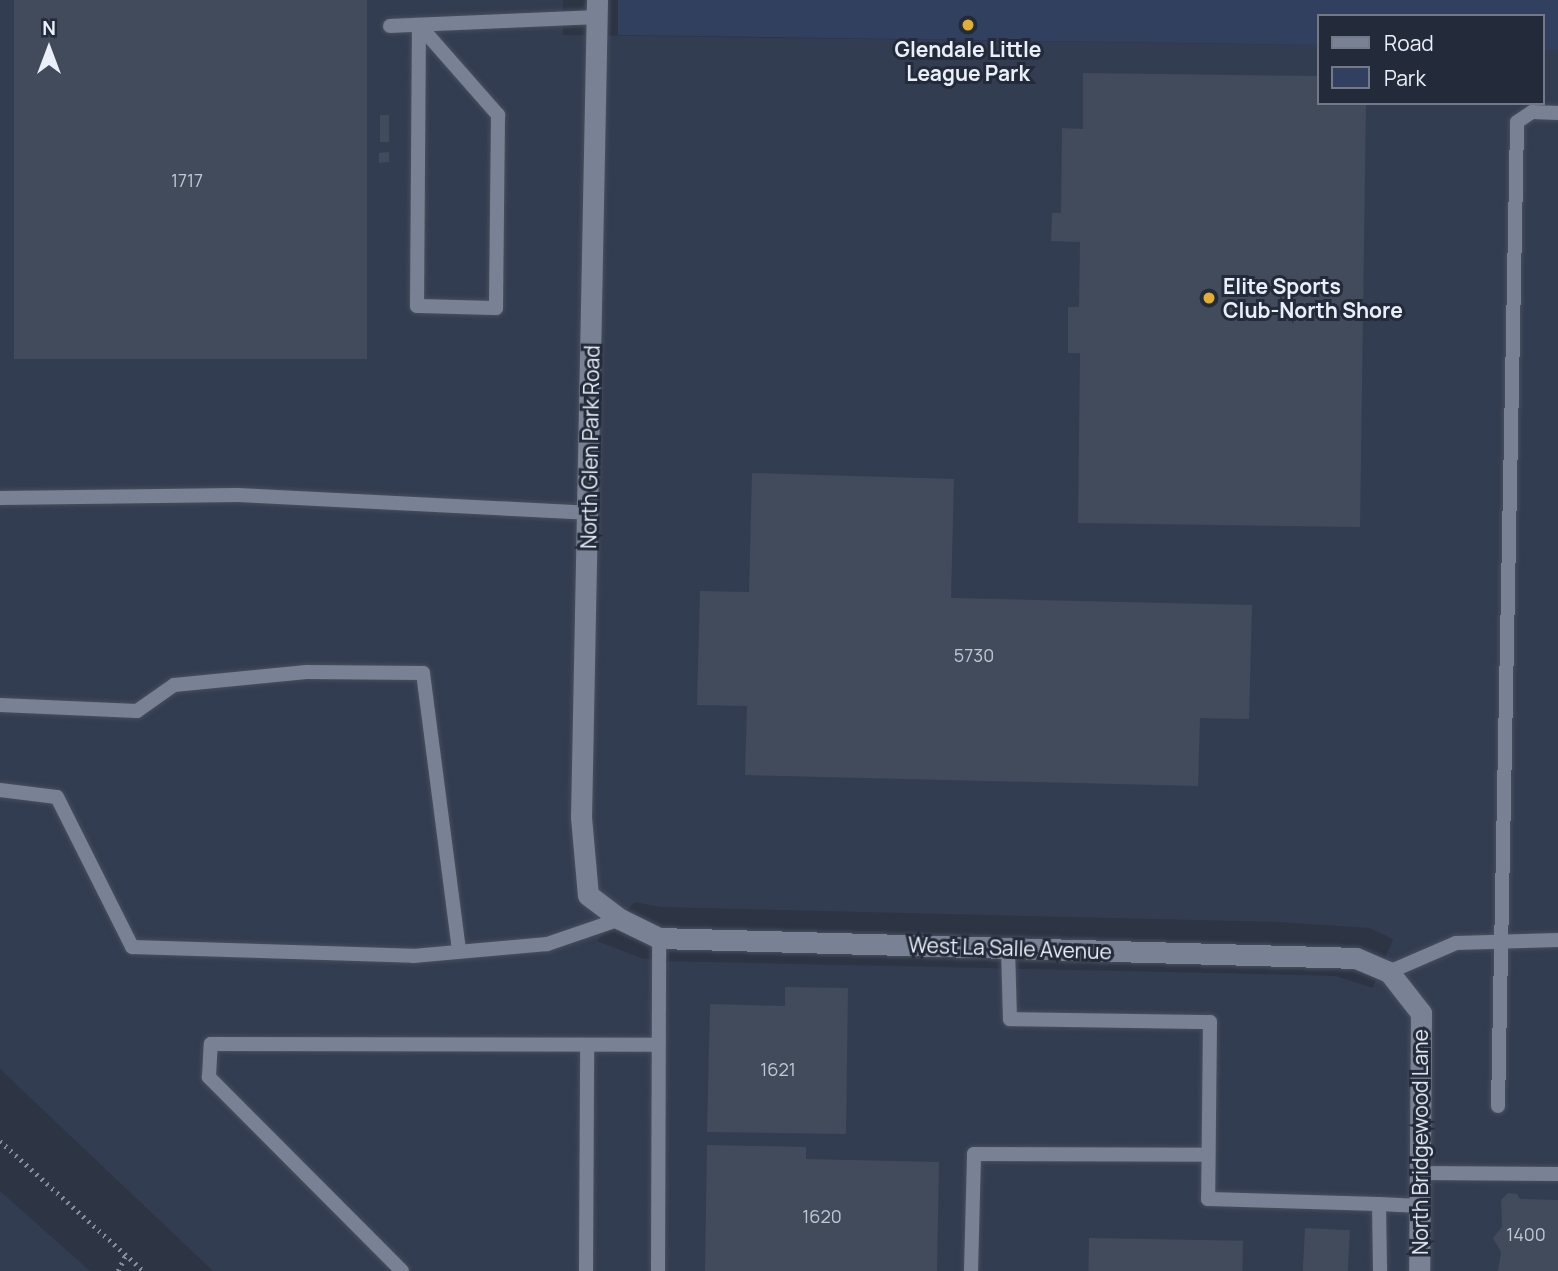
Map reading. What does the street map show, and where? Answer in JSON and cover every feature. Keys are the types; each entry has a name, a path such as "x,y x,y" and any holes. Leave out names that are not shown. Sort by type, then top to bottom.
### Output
{"street":[{"name":"North Glen Park Road","path":"588,895 581,817 597,9"},
{"name":"West La Salle Avenue","path":"588,895 620,919 659,938 1356,958 1389,972 1421,1013"},
{"name":"North Bridgewood Lane","path":"1419,1271 1421,1013"}],"lane":[{"path":"390,26 597,9"},
{"path":"419,25 498,115 496,308 417,306 419,25"},
{"path":"1498,1106 1517,122 1532,112 1558,113"},
{"path":"0,498 239,495 589,513"},
{"path":"0,705 137,711 174,685 306,672 424,673 459,951"},
{"path":"0,790 57,797 132,947 414,956 547,944 620,919"},
{"path":"658,1271 659,938"},
{"path":"1389,972 1456,943 1502,939 1558,940"},
{"path":"1008,948 1010,1019 1210,1022 1208,1199 1420,1206"},
{"path":"402,1271 209,1077 211,1044 658,1045"},
{"path":"586,1271 587,1045"},
{"path":"971,1271 974,1154 1208,1155"},
{"path":"1420,1173 1558,1174"},
{"path":"1379,1204 1380,1271"}],"path":[{"path":"0,1141 144,1271"},
{"path":"118,1271 126,1254"}],"shaded area":[{"path":"0,0 563,0 563,35 1316,45 1316,105 1544,105 1544,50 1558,50 1558,1271 213,1271 0,1069","holes":["635,902 660,907 1278,922 1369,928 1393,939 1373,988 1335,976 661,961 641,958 597,941"]},
{"path":"0,1191 90,1271 0,1271"}],"green space":[{"name":"Glendale Little League Park","path":"618,0 1558,0 1558,50 1544,50 1544,14 1316,14 1316,45 618,35"}],"building":[{"path":"14,0 367,0 367,359 14,359"},
{"path":"1083,73 1316,76 1316,105 1366,105 1360,527 1078,523 1080,353 1068,353 1068,307 1079,307 1080,242 1051,241 1052,213 1061,213 1062,128 1083,129"},
{"path":"380,115 389,115 389,142 380,142"},
{"path":"389,152 389,162 379,163 379,153"},
{"path":"752,473 954,479 951,598 1252,605 1249,719 1200,718 1198,786 745,775 747,706 697,705 700,591 749,592"},
{"path":"785,987 848,988 846,1134 707,1132 710,1004 785,1006"},
{"path":"707,1145 806,1147 806,1159 939,1162 937,1271 705,1271"},
{"path":"1508,1193 1517,1194 1520,1199 1558,1200 1558,1271 1498,1271 1501,1252 1493,1238 1502,1227 1501,1200"},
{"path":"1305,1228 1350,1230 1348,1271 1303,1271"},
{"path":"1089,1238 1243,1241 1242,1271 1088,1271"}],"place":[{"name":"Glendale Little League Park","path":"968,25"},
{"name":"Elite Sports Club-North Shore","path":"1209,298"}]}
